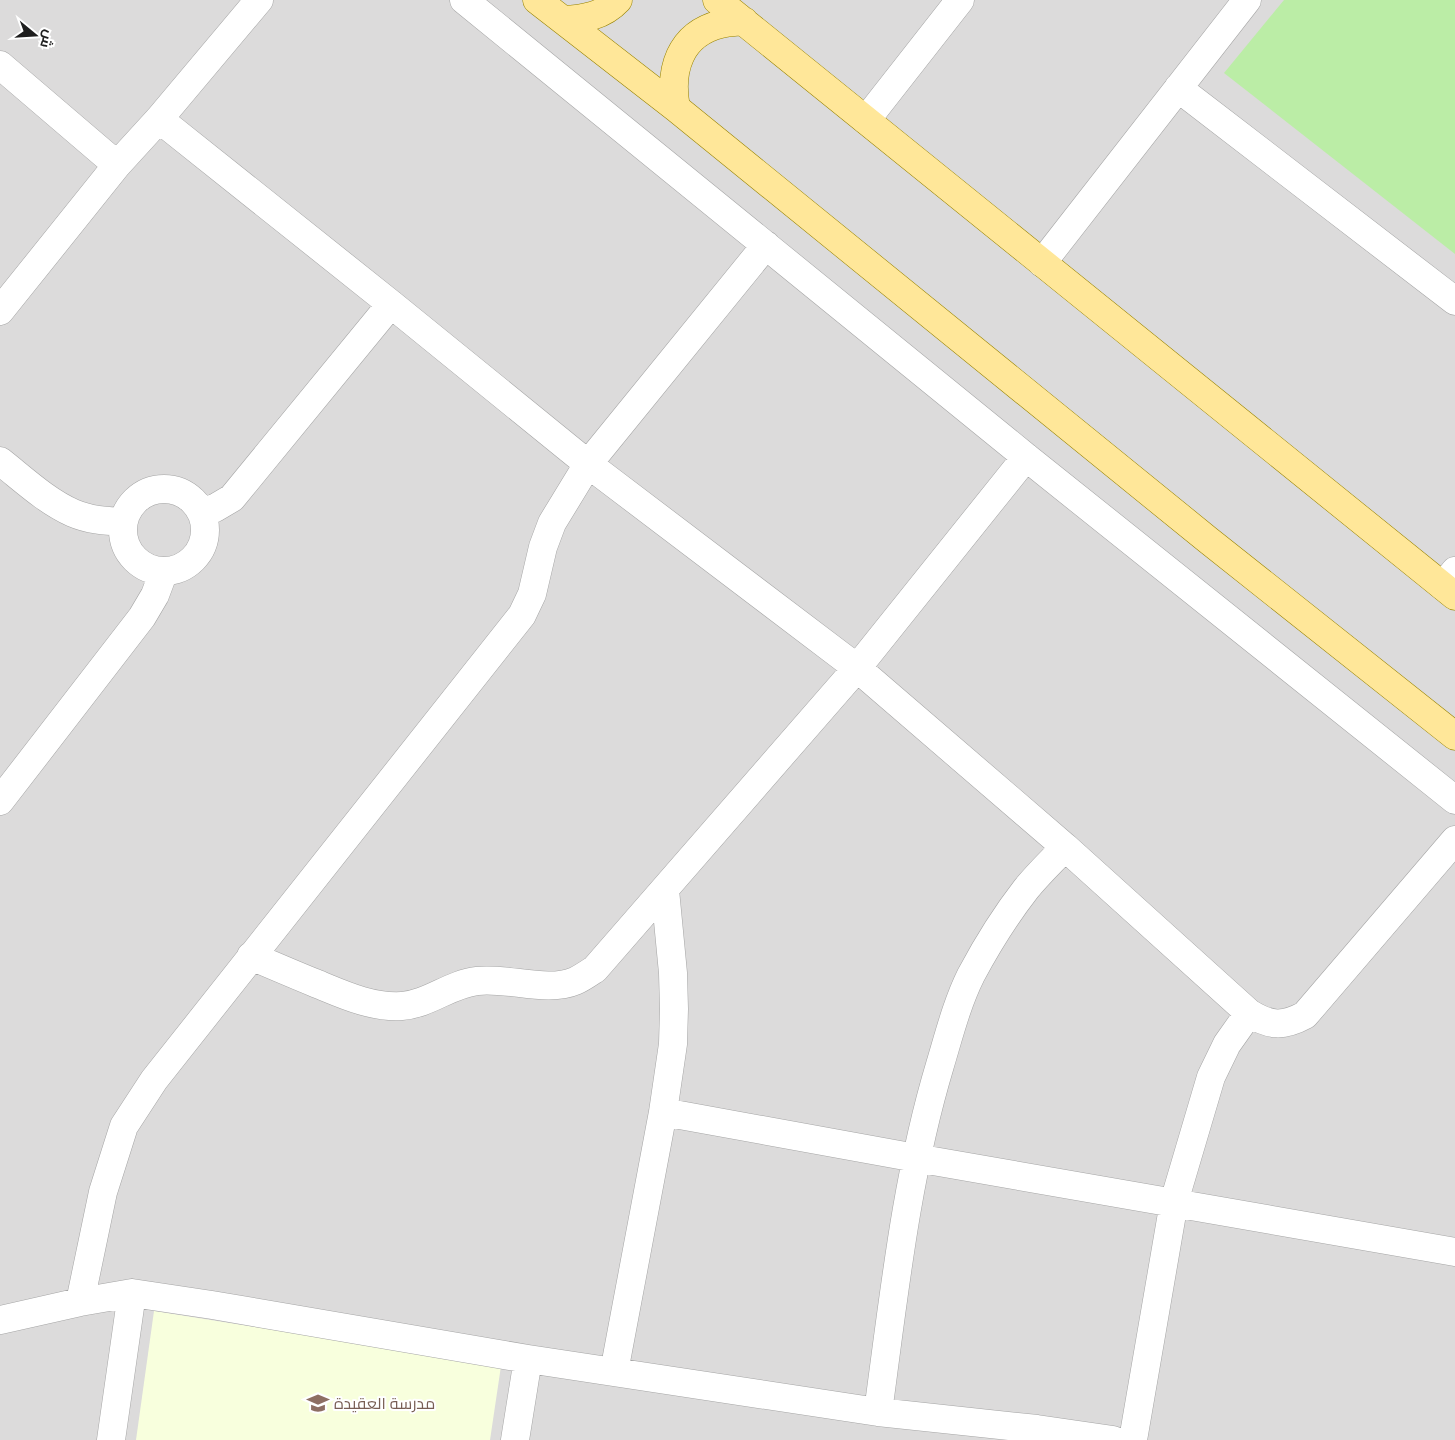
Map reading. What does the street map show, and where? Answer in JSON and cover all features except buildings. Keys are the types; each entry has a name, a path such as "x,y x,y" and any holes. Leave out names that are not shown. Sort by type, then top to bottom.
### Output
{"main road":[{"path":"537,0 676,108 1216,546 1455,736"},
{"path":"563,20 592,16 603,12 618,0"},
{"path":"717,0 1042,263 1451,584"},
{"path":"676,108 673,76 678,59 684,50 696,37 707,29 721,24 744,21"}],"street":[{"path":"0,311 117,165 159,119 259,0"},
{"path":"464,0 1026,457 1455,800"},
{"path":"866,120 960,0"},
{"path":"1042,263 1247,0"},
{"path":"0,65 117,165"},
{"path":"1178,88 1455,301"},
{"path":"159,119 588,464 857,668 1065,847 1249,1013 1262,1021 1276,1024 1292,1022 1305,1015 1455,840"},
{"path":"80,1302 103,1192 124,1126 154,1080 522,615 532,594 552,523 588,464 766,245"},
{"path":"202,512 215,508 232,498 391,304"},
{"path":"251,956 351,998 376,1004 402,1006 426,1000 451,988 476,981 504,980 551,986 575,981 595,970 857,668 1026,457"},
{"path":"0,461 52,501 74,513 98,520 123,522"},
{"path":"159,488 179,491 196,503 202,512 205,523 205,535 202,546 196,556 187,564 176,569 154,570 145,567 129,553 122,533 123,522 132,503 140,496 159,488"},
{"path":"0,801 142,617 155,595 164,571"},
{"path":"878,1412 903,1229 916,1158 931,1093 944,1049 970,977 993,936 1026,888 1065,847"},
{"path":"614,1372 662,1112 672,1044 674,1009 673,973 665,890"},
{"path":"1133,1440 1174,1202 1211,1077 1227,1044 1249,1013"},
{"path":"662,1112 1455,1252"},
{"path":"111,1440 132,1293"},
{"path":"0,1320 80,1302 132,1293 212,1304 528,1359 878,1412 1039,1436 1113,1440"},
{"path":"515,1440 528,1359"}],"shaded area":[{"path":"0,0 1455,0 1455,1440 0,1440"},
{"name":"مدرسة العقيدة","path":"154,1311 501,1366 490,1440 136,1440"}],"green space":[{"path":"1284,0 1455,0 1455,254 1224,73"}],"place":[{"name":"مدرسة العقيدة","path":"318,1403"}]}
